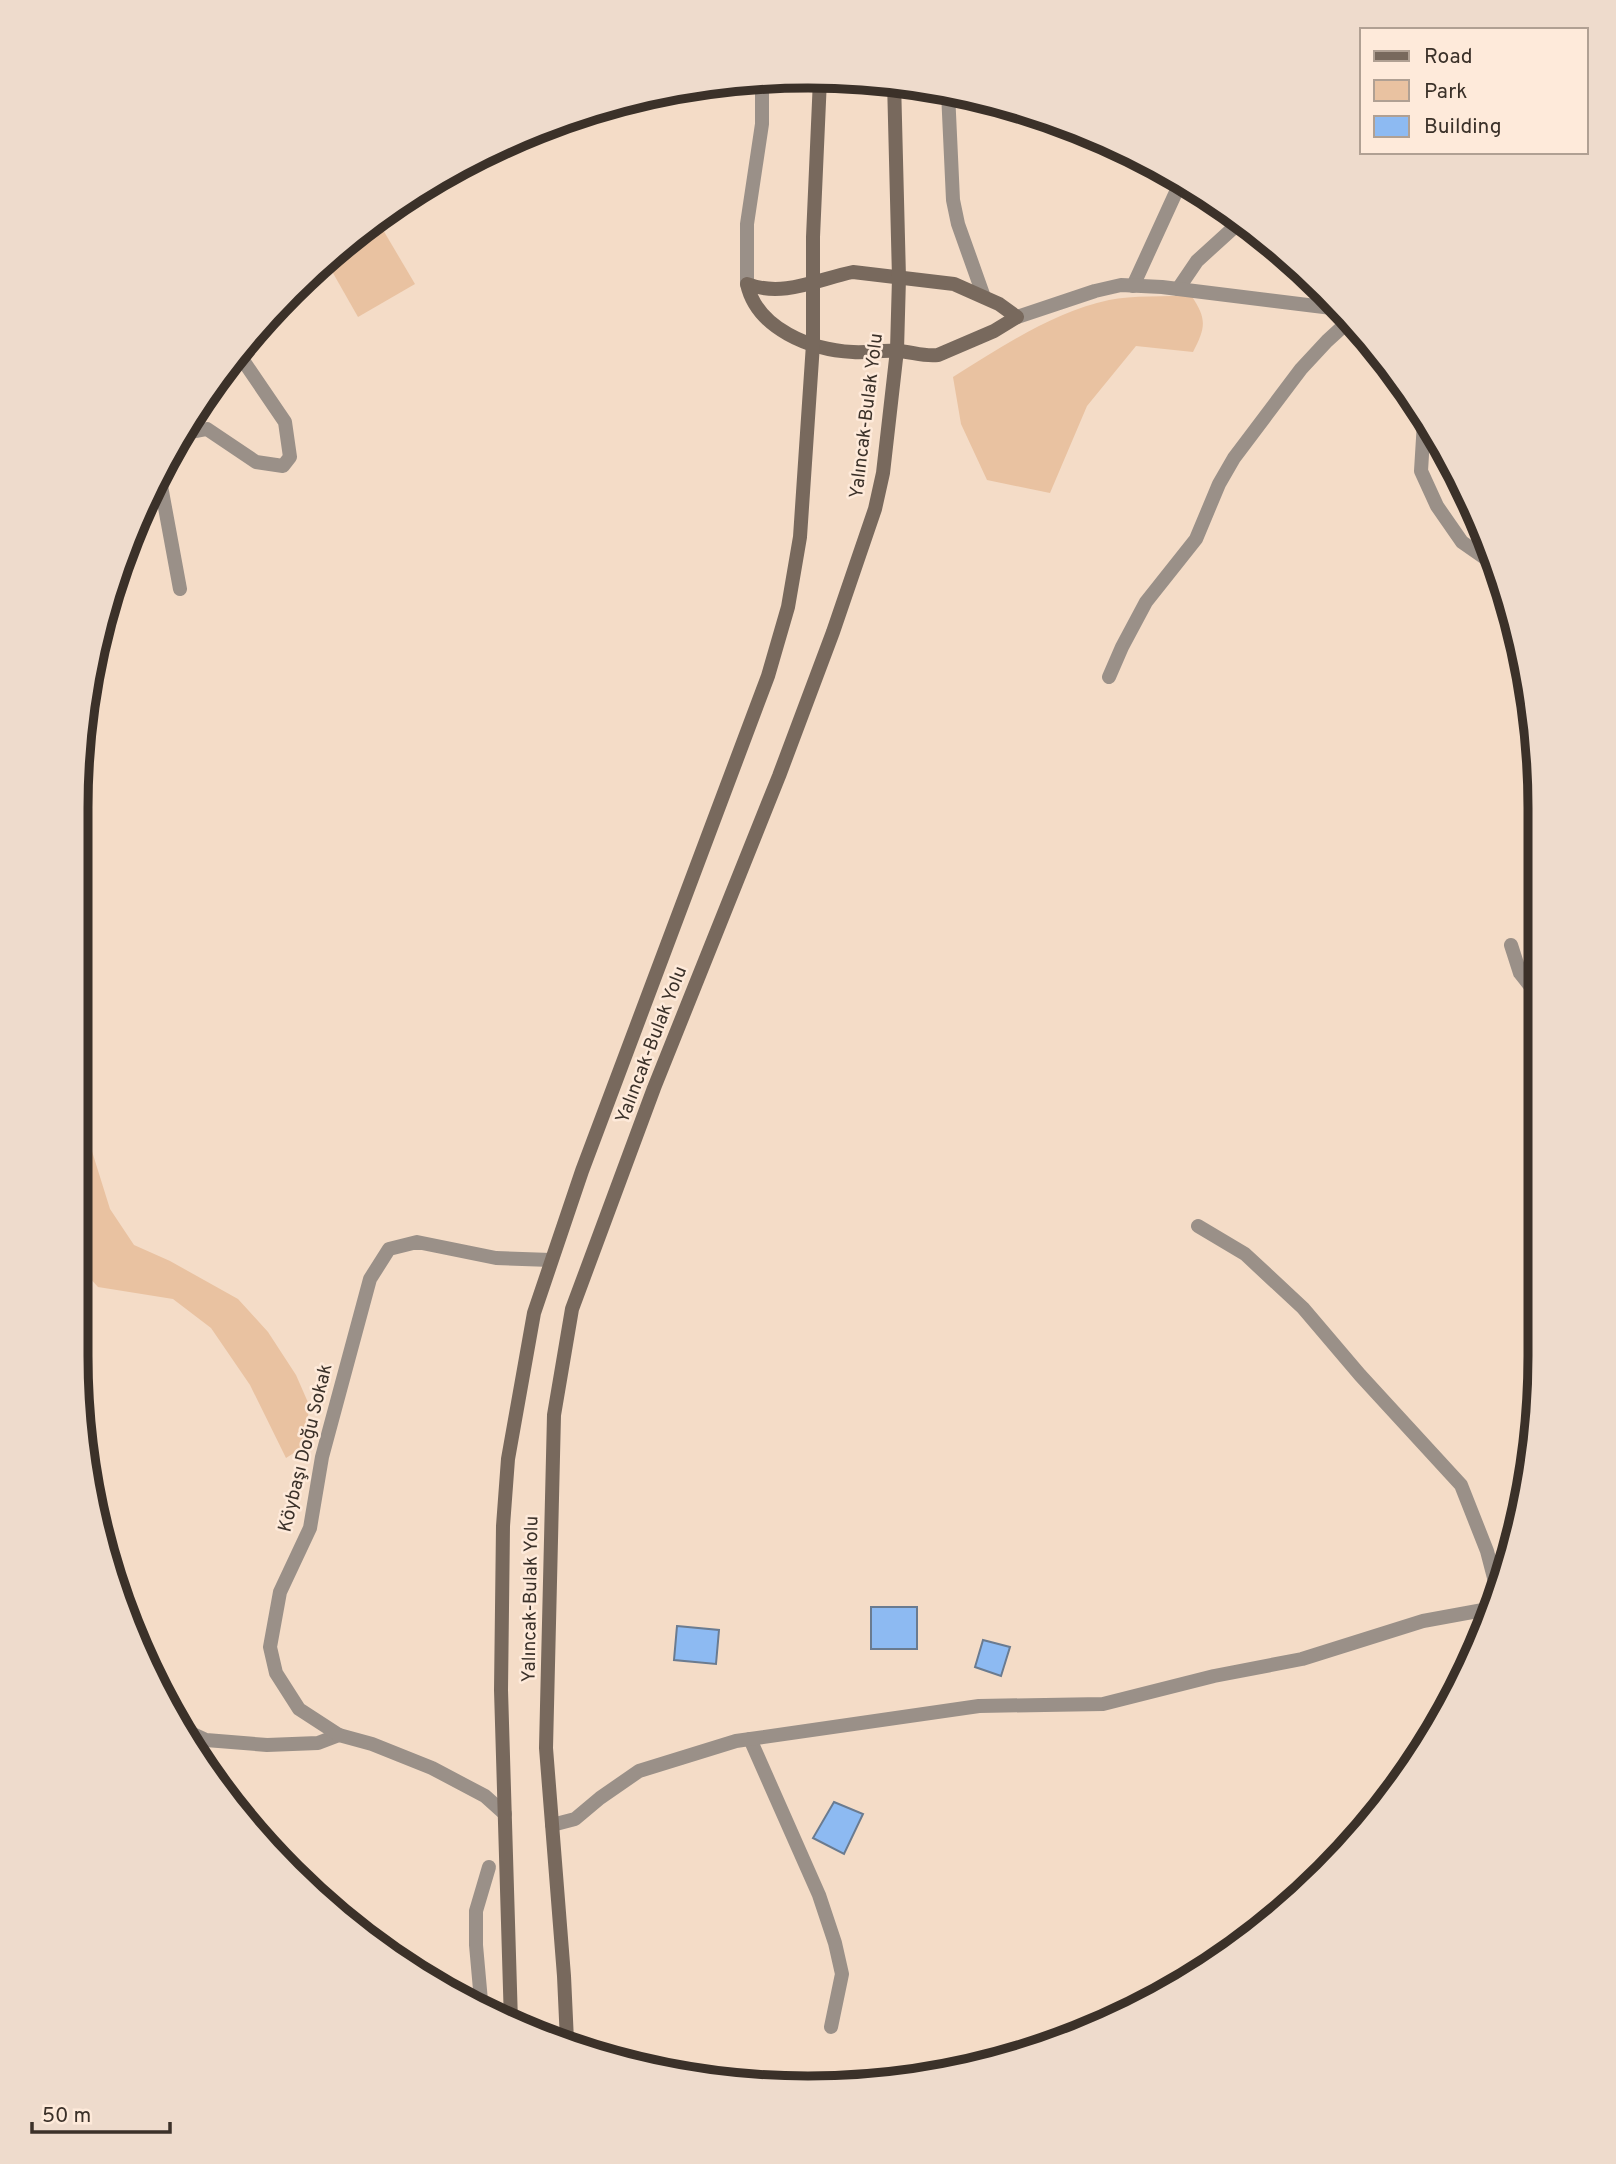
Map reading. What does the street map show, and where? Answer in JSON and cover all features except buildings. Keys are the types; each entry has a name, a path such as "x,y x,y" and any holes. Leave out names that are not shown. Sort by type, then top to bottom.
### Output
{"main road":[{"name":"Yalıncak-Bulak Yolu","path":"511,2012 501,1690 503,1526 508,1459 534,1313 551,1260 768,676 788,607 800,537 813,344 820,88"},
{"name":"Yalıncak-Bulak Yolu","path":"567,2035 547,1748 554,1415 572,1309 654,1088 779,776 875,509 883,473 897,350 899,278 894,93"},
{"path":"853,272 954,284 984,297 1017,317 994,331 938,355 897,350 838,351 789,334 764,317 750,298 747,284 768,289 797,288 813,284 853,272"}],"street":[{"path":"747,284 747,224 762,124 762,89"},
{"path":"948,101 953,200 958,224 984,297"},
{"path":"1133,286 1177,190"},
{"path":"1178,289 1197,261 1234,227"},
{"path":"1017,317 1121,285 1178,289 1325,307"},
{"path":"1109,677 1146,602 1196,539 1219,484 1234,458 1301,369 1343,326"},
{"path":"194,431 207,429 256,462 283,466 290,457 285,422 243,360"},
{"path":"1423,434 1421,471 1437,506 1462,542 1483,557"},
{"path":"162,490 180,589"},
{"path":"1511,945 1520,973 1528,983"},
{"path":"1198,1226 1245,1254 1303,1308 1461,1485 1487,1551 1494,1576"},
{"name":"Köybaşı Doğu Sokak","path":"505,1814 485,1796 432,1768 372,1744 339,1735 299,1709 276,1673 270,1647 279,1592 310,1528 322,1457 370,1279 389,1249 417,1242 496,1258 551,1260"},
{"path":"552,1825 575,1819 639,1771 736,1741 979,1706 1102,1704 1214,1676 1302,1659 1423,1621 1482,1610"},
{"path":"196,1735 206,1740 267,1745 318,1743 339,1735"},
{"path":"750,1738 819,1895 835,1943 842,1974 831,2027"},
{"path":"481,1998 476,1911 489,1867"}],"green space":[{"path":"382,227 415,284 358,317 330,269"},
{"path":"1191,295 1203,323 1193,352 1136,346 1087,406 1050,493 987,480 961,424 953,377 1028,332 1088,306 1128,297"},
{"path":"88,1138 110,1209 134,1245 170,1261 238,1299 268,1332 296,1375 310,1407 300,1449 286,1458 250,1385 211,1328 173,1299 98,1287 88,1276"}]}
